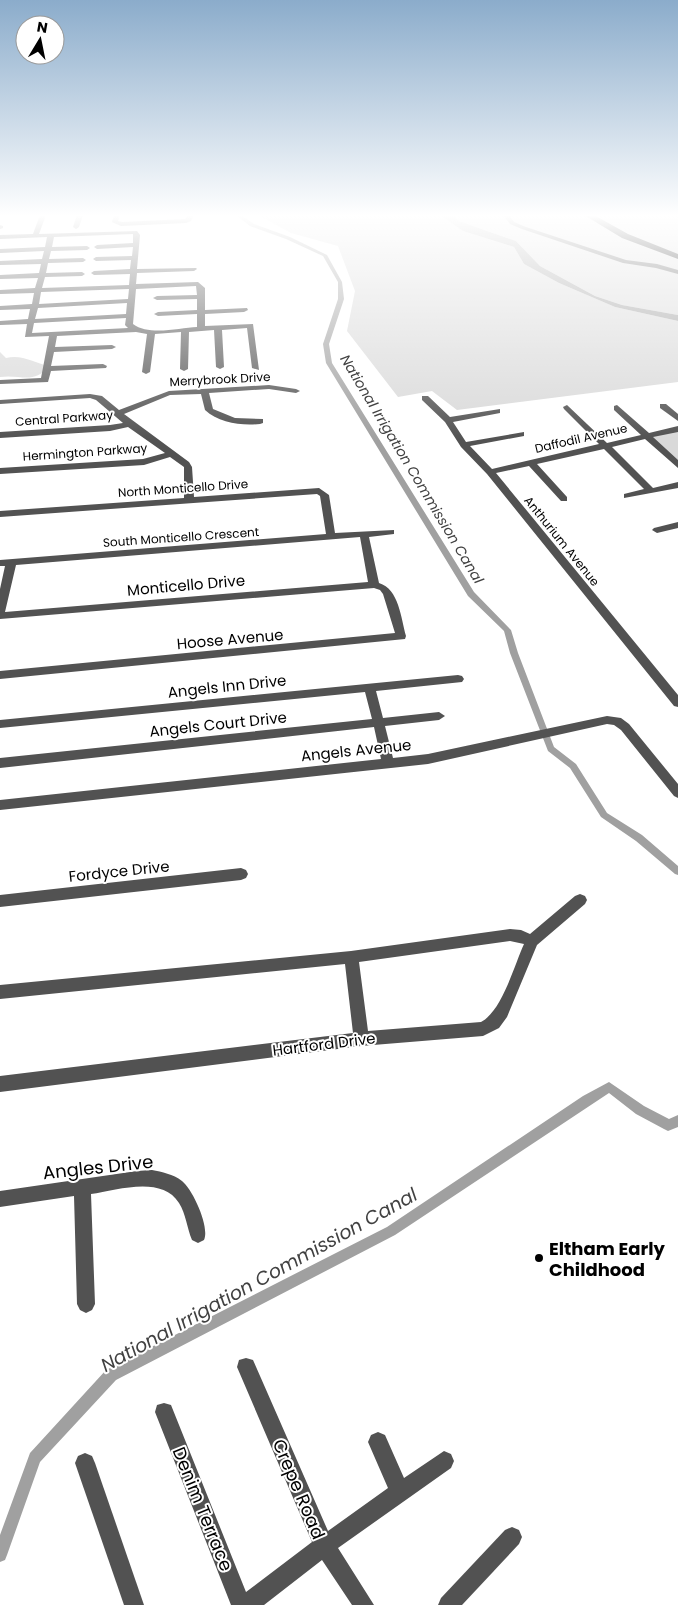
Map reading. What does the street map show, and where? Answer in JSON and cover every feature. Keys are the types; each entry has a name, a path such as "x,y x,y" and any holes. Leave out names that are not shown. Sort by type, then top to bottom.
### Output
{"street":[{"path":"0,292 39,290 29,336 136,330 151,332 250,326 256,368"},
{"path":"132,290 129,325 136,330"},
{"path":"201,290 199,297 201,329"},
{"path":"157,298 199,297"},
{"path":"0,308 131,301"},
{"path":"158,314 244,310"},
{"path":"0,323 129,316"},
{"path":"218,328 220,367"},
{"path":"184,330 184,370"},
{"path":"146,372 151,332"},
{"path":"0,382 45,380 53,335"},
{"path":"50,350 112,348"},
{"path":"47,369 103,366"},
{"name":"Merrybrook Drive","path":"120,413 169,393 269,387 296,391"},
{"path":"205,392 210,410 219,416 239,422 260,421"},
{"path":"0,402 96,396 188,467 190,499"},
{"name":"Anthurium Avenue","path":"425,398 448,420 464,445 490,472 676,697"},
{"path":"663,406 678,418"},
{"path":"567,407 651,491"},
{"path":"617,408 678,465"},
{"path":"448,420 497,411"},
{"name":"Central Parkway","path":"0,435 110,428 130,424"},
{"name":"Daffodil Avenue","path":"490,472 678,429"},
{"path":"464,445 521,434"},
{"name":"Hermington Parkway","path":"0,471 144,462 172,454"},
{"path":"531,462 564,499"},
{"path":"627,496 678,485"},
{"name":"North Monticello Drive","path":"0,514 318,491 324,495 331,538"},
{"path":"657,530 678,525"},
{"name":"South Monticello Crescent","path":"5,563 391,532"},
{"path":"364,535 374,585"},
{"path":"0,611 5,563"},
{"name":"Monticello Drive","path":"0,616 374,585"},
{"name":"Hoose Avenue","path":"0,675 401,636 388,593 384,588 374,585"},
{"name":"Angels Inn Drive","path":"0,724 458,679"},
{"path":"370,688 388,762"},
{"name":"Angels Court Drive","path":"0,763 439,716"},
{"name":"Angels Avenue","path":"0,805 428,759 607,720 618,721 625,727 678,793"},
{"name":"Fordyce Drive","path":"0,901 241,874"},
{"name":"Hartford Drive","path":"0,1084 361,1039 483,1029 494,1024 502,1012 532,941 580,900"},
{"path":"0,992 351,957 510,935 521,936 532,941"},
{"path":"351,957 361,1039"},
{"name":"Angles Drive","path":"0,1199 152,1178 166,1180 179,1187 188,1199 198,1234"},
{"path":"82,1187 86,1304"},
{"name":"Crepe Road","path":"246,1367 324,1546 364,1605"},
{"name":"Denim Terrace","path":"164,1412 241,1605"},
{"path":"378,1442 400,1492"},
{"path":"247,1605 324,1546 444,1461"},
{"path":"85,1463 134,1605"},
{"path":"448,1605 512,1537"}],"shaded area":[{"path":"575,290 615,307 678,321 678,382 457,410 432,391 398,397 347,331 355,291"},
{"path":"575,290 584,290 595,296 622,305 678,315 678,321 615,307"},
{"path":"584,290 678,290 678,315 622,305 595,296"},
{"path":"0,352 6,358 23,358 49,366 43,372 32,377 0,377"},
{"path":"678,429 678,464 647,435"}],"waterway":[{"name":"National Irrigation Commission Canal","path":"340,290 341,299 326,344 329,363 471,594 507,630 551,749 573,766 604,815 639,838 678,871"},
{"name":"National Irrigation Commission Canal","path":"0,1555 35,1458 111,1375 391,1231 609,1087 640,1110 668,1125 678,1121"}],"place":[{"name":"Eltham Early Childhood","path":"539,1258"}]}
